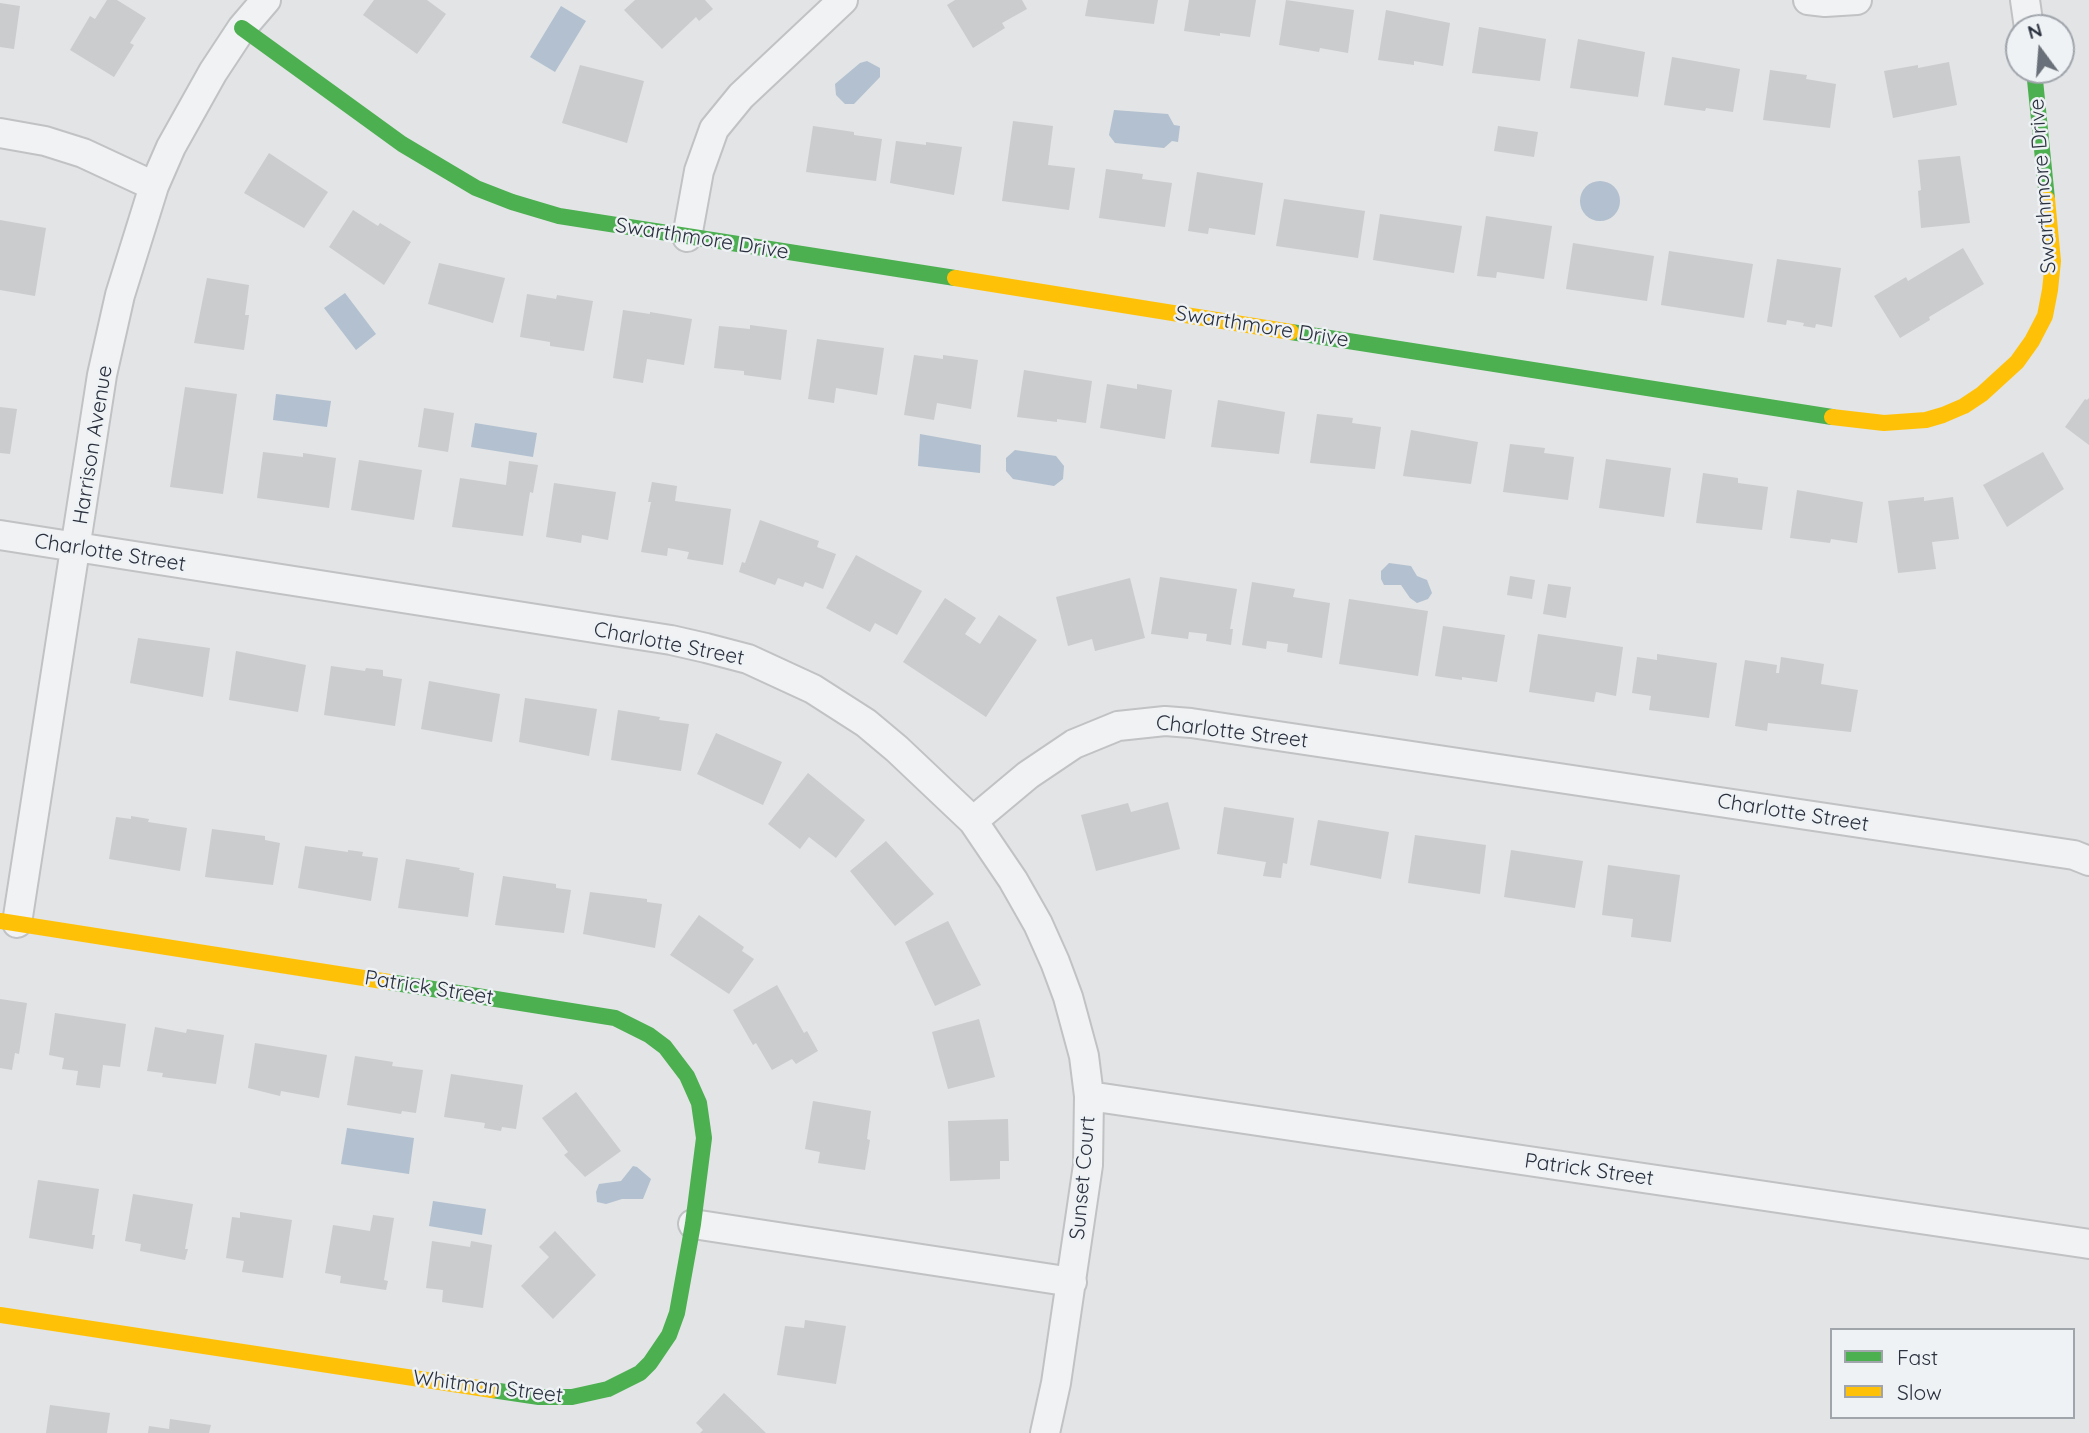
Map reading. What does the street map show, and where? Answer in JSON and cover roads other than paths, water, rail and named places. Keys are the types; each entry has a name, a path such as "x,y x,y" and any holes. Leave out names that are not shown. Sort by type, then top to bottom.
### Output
{"street":[{"name":"Harrison Avenue","path":"9,922 76,548 102,375 120,295 154,186 171,147 189,112 242,28 265,0"},
{"path":"687,237 699,171 713,130 741,96 843,0"},
{"path":"1808,0 1857,0"},
{"name":"Swarthmore Drive","path":"242,28 402,144 476,188 559,216 1884,423 1944,415 1982,394 2017,362 2045,316 2053,261 2035,84"},
{"path":"0,133 45,141 83,153 154,186"},
{"name":"Charlotte Street","path":"0,536 671,640 747,659 813,689 866,723 973,821 1028,775 1074,744 1118,726 1165,721 2074,855 2089,861"},
{"name":"Sunset Court","path":"973,821 1013,880 1038,924 1055,962 1078,1032 1089,1096 1088,1165 1056,1382 1045,1433"},
{"name":"Patrick Street","path":"9,922 615,1018 633,1026 665,1047 687,1076 699,1103 704,1138 693,1224"},
{"name":"Patrick Street","path":"1089,1096 2089,1244"},
{"path":"693,1224 1072,1282"},
{"name":"Whitman Street","path":"0,1315 539,1397 572,1397 608,1390 624,1382 645,1368 660,1350 677,1313 693,1224"}],"water":[{"path":"561,6 586,21 555,72 530,57"},
{"path":"867,61 880,68 880,77 854,104 845,104 836,95 835,84 860,63"},
{"path":"1114,110 1168,114 1174,125 1180,126 1178,142 1172,141 1164,148 1115,143 1109,135"},
{"path":"1600,181 1614,187 1620,201 1614,215 1600,221 1586,215 1580,201 1586,187"},
{"path":"345,293 376,334 356,350 324,308"},
{"path":"276,394 331,401 327,427 273,420"},
{"path":"475,423 537,433 533,457 471,447"},
{"path":"920,434 981,445 980,473 918,466"},
{"path":"1015,450 1056,456 1064,466 1063,479 1054,486 1013,479 1006,471 1006,458"},
{"path":"1389,563 1411,566 1417,576 1427,580 1432,593 1428,599 1417,603 1401,585 1384,585 1381,571"},
{"path":"347,1128 414,1138 409,1174 341,1164"},
{"path":"633,1166 651,1179 643,1199 622,1199 606,1204 597,1202 599,1184 621,1181"},
{"path":"433,1201 486,1209 482,1235 429,1226"}]}
